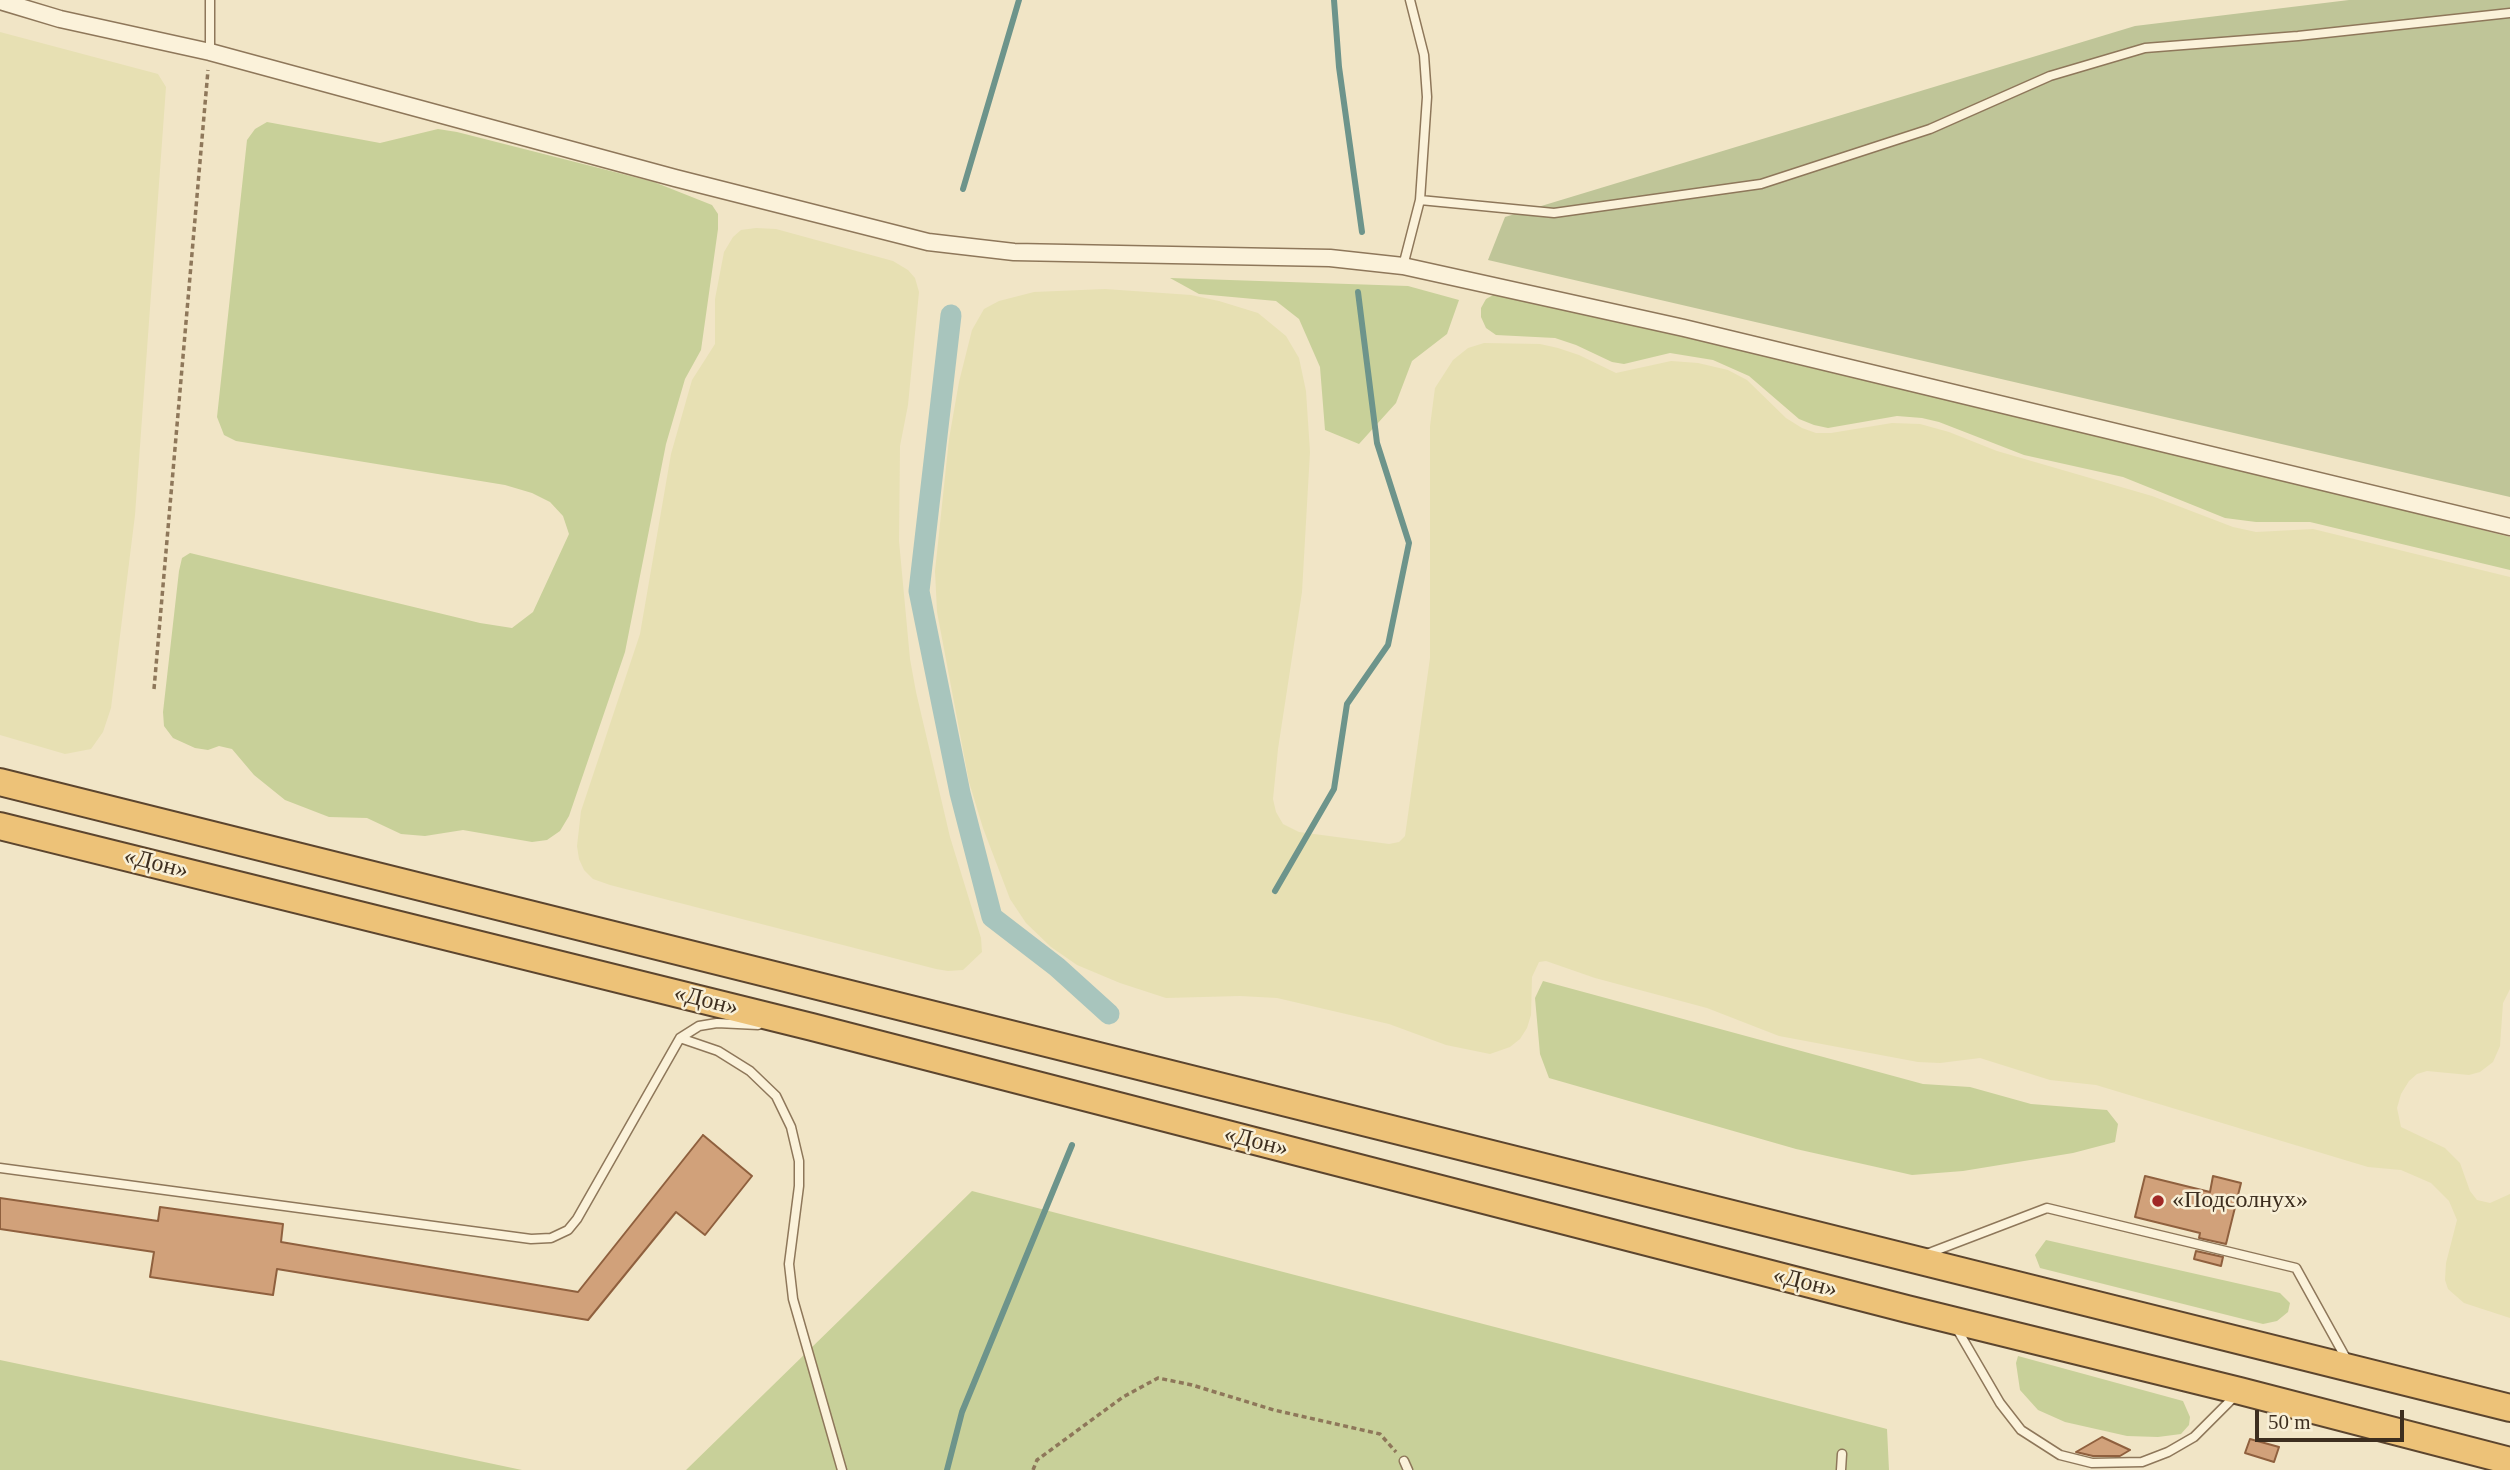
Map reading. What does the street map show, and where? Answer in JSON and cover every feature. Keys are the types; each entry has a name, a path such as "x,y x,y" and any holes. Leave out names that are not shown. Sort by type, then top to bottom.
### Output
{"highway":[{"name":"«Дон»","path":"0,782 2510,1408"},
{"name":"«Дон»","path":"0,826 812,1027 1952,1321 2240,1391 2510,1461"}],"street":[{"path":"0,2 60,19 210,52 675,178 928,242 1014,252 1330,258 1403,267 1684,328 2510,527"}],"lane":[{"path":"210,0 210,52"},
{"path":"1403,267 1420,200 1427,97 1424,55 1410,0"},
{"path":"1420,200 1554,213 1760,184 1930,129 2050,76 2144,48 2298,36 2510,13"},
{"path":"0,1168 531,1239 551,1238 568,1230 577,1219 680,1038 699,1026 717,1023 812,1027"},
{"path":"680,1038 718,1051 750,1071 776,1096 791,1126 799,1161 799,1186 789,1264 793,1299 842,1470"},
{"path":"1917,1259 2047,1208 2296,1269 2351,1368"},
{"path":"1952,1321 2000,1402 2021,1430 2060,1455 2092,1463 2142,1462 2168,1452 2194,1437 2240,1391"},
{"path":"1841,1470 1842,1454"}],"path":[{"path":"154,689 210,52"},
{"path":"1033,1470 1037,1460 1101,1412 1123,1396 1158,1378 1192,1385 1274,1410 1380,1434 1406,1465"}],"shaded area":[{"path":"0,32 158,74 166,87 135,515 111,708 103,732 91,749 65,754 0,735"},
{"path":"776,229 893,261 915,278 919,292 908,405 900,446 899,541 910,659 916,692 950,837 981,938 982,952 963,970 936,969 610,885 593,879 584,870 579,859 577,846 581,811 640,634 671,454 692,380 715,344 715,299 724,252 741,230"},
{"path":"1105,289 1191,295 1258,313 1286,336 1299,358 1306,391 1310,452 1302,592 1273,799 1283,824 1299,832 1389,844 1399,842 1405,836 1430,658 1430,426 1435,388 1453,360 1468,348 1484,343 1540,344 1558,348 1616,373 1671,361 1698,363 1728,370 1747,380 1786,418 1816,433 1892,423 1920,424 1997,451 2152,496 2233,527 2256,532 2313,529 2510,577 2510,989 2503,1003 2500,1046 2493,1062 2480,1072 2469,1075 2427,1071 2417,1074 2401,1094 2397,1108 2401,1127 2445,1148 2460,1163 2470,1191 2477,1200 2490,1203 2510,1194 2510,1318 2464,1303 2448,1289 2445,1280 2446,1263 2457,1220 2449,1201 2431,1183 2401,1170 2368,1167 2096,1085 2050,1080 1980,1058 1940,1063 1918,1062 1779,1036 1707,1008 1595,978 1546,961 1539,962 1532,977 1531,1015 1527,1028 1520,1039 1510,1047 1490,1054 1446,1045 1389,1024 1277,998 1166,998 1077,965 1051,947 1026,923 1010,899 983,828 969,782 937,612 935,571 949,439 959,382 972,330 984,309 999,301 1034,292"}],"green space":[{"path":"2349,0 2510,0 2510,497 1488,260 1505,217 2135,26"},
{"path":"267,122 380,143 438,129 457,132 654,182 712,205 718,214 701,350 685,379 666,444 625,652 569,816 560,831 547,840 532,842 463,830 425,836 401,834 367,818 329,817 285,800 254,775 232,749 219,746 208,750 195,748 173,738 164,726 163,712 179,571 182,558 190,553 480,623 512,628 533,612 569,534 563,516 550,502 505,485 236,441 224,435 217,417 247,140 255,129"},
{"path":"1170,278 1408,286 1459,300 1447,334 1412,361 1396,403 1359,444 1325,430 1320,367 1299,319 1276,301 1199,294"},
{"path":"1495,294 1717,342 1803,366 2264,475 2510,537 2510,570 2310,522 2256,522 2225,518 2123,477 2024,455 1922,418 1897,416 1828,428 1814,425 1799,419 1749,376 1713,360 1670,353 1624,364 1612,362 1555,338 1496,335 1486,328 1481,317 1481,308 1486,299"},
{"path":"1543,981 1923,1084 1970,1087 2031,1104 2107,1110 2118,1124 2115,1142 2073,1153 1963,1171 1912,1175 1796,1149 1549,1078 1540,1054 1535,998"},
{"path":"972,1191 1887,1429 1889,1470 686,1470"},
{"path":"2046,1240 2280,1293 2290,1303 2288,1312 2277,1321 2263,1324 2040,1268 2035,1255"},
{"path":"2018,1356 2183,1401 2190,1417 2189,1425 2181,1434 2158,1437 2127,1436 2065,1422 2038,1410 2020,1390 2016,1363"},
{"path":"0,1360 522,1470 0,1470"}],"building":[{"path":"703,1135 752,1176 705,1235 676,1212 588,1320 277,1269 273,1295 150,1277 154,1252 0,1229 0,1198 158,1221 160,1207 283,1224 281,1242 578,1292"},
{"path":"2145,1176 2210,1192 2213,1176 2241,1183 2226,1244 2199,1238 2200,1233 2135,1217"},
{"path":"2196,1251 2223,1257 2221,1266 2194,1259"},
{"path":"2102,1437 2130,1450 2120,1456 2093,1456 2076,1452"},
{"path":"2250,1439 2279,1447 2274,1462 2245,1453"}],"waterway":[{"path":"963,189 1019,0"},
{"path":"1334,0 1339,67 1362,232"},
{"path":"1275,891 1334,789 1347,704 1388,645 1409,543 1377,443 1358,292"},
{"path":"951,315 919,591 960,793 992,917 1057,967 1109,1014"},
{"path":"947,1470 962,1412 1072,1145"}],"place":[{"name":"«Подсолнух»","path":"2158,1201"}]}
